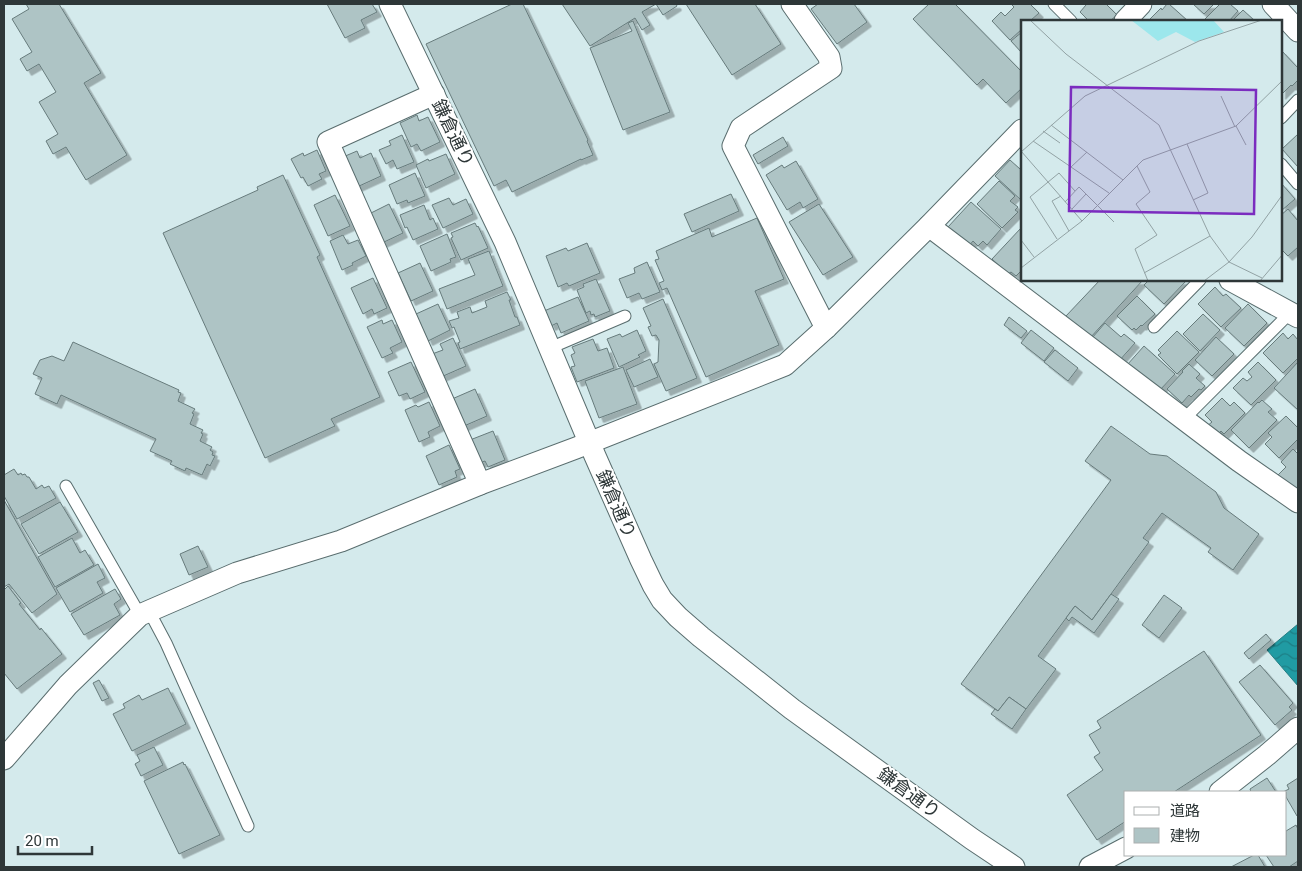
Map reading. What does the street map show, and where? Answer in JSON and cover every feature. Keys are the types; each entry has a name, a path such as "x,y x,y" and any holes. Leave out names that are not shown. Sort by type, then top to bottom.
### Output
{"street":[{"name":"鎌倉通り","path":"390,4 505,242 590,443 653,585 662,600 701,637 792,709 972,839 1014,867"},
{"path":"792,4 829,57 831,68 741,128 733,146 826,328"},
{"path":"1126,20 1141,4"},
{"path":"1275,12 1298,31"},
{"path":"434,94 328,142 480,484"},
{"path":"4,759 68,686 145,613 237,573 341,541 480,484 590,443 786,365 826,328 1021,131"},
{"path":"928,226 1184,418 1238,461 1298,502"},
{"path":"1232,281 1294,315"},
{"path":"1221,791 1298,728"},
{"path":"1090,867 1124,849"}],"lane":[{"path":"1054,4 1070,20"},
{"path":"1282,117 1298,100"},
{"path":"1282,165 1298,184"},
{"path":"1154,328 1199,281"},
{"path":"1184,418 1294,315"},
{"path":"550,348 624,316"},
{"path":"66,486 145,613 166,643 248,826"}],"water":[{"path":"1298,624 1298,686 1267,650"}],"building":[{"path":"26,4 59,4 101,73 84,83 127,155 86,180 66,147 53,154 46,141 58,134 39,102 56,92 39,64 27,71 20,59 32,52 12,19 29,9"},
{"path":"327,4 372,4 377,12 361,20 365,28 345,38"},
{"path":"512,4 523,4 588,140 593,155 512,192 506,180 494,186 426,44"},
{"path":"562,4 656,4 642,12 650,25 642,30 635,18 590,46"},
{"path":"656,4 676,4 677,6 663,15"},
{"path":"686,4 755,4 781,44 732,75"},
{"path":"818,4 854,4 867,22 837,44 811,9"},
{"path":"929,4 955,4 1021,71 1021,89 1006,103 983,79 977,85 913,19"},
{"path":"1030,4 1039,13 1031,20 1021,20 1021,30 1010,40 992,21 1001,12 1005,16 1014,7 1012,5"},
{"path":"1106,4 1117,15 1111,20 1088,20 1080,12 1086,5"},
{"path":"1169,4 1187,20 1149,20 1161,8 1162,10"},
{"path":"1193,4 1214,4 1204,14"},
{"path":"1220,4 1230,4 1238,11 1230,20 1204,20"},
{"path":"1243,10 1254,20 1233,20"},
{"path":"633,21 670,112 623,130 590,48 632,31 628,23"},
{"path":"1021,33 1021,52 1011,41"},
{"path":"1282,51 1298,68 1298,80 1282,94"},
{"path":"417,115 419,121 428,117 440,142 421,151 417,144 411,147 400,123"},
{"path":"1298,134 1298,167 1282,149"},
{"path":"402,135 414,162 397,169 393,160 386,164 379,150 391,145 389,141"},
{"path":"783,137 788,146 758,164 753,155"},
{"path":"317,150 326,171 319,174 322,179 308,186 303,177 301,178 291,159 303,153 304,156"},
{"path":"357,151 360,158 371,153 381,176 357,187 343,157"},
{"path":"446,154 455,174 426,188 416,165 428,159 429,161"},
{"path":"1010,160 1021,168 1021,200 995,176"},
{"path":"796,161 818,199 803,208 800,202 787,210 766,175 782,165 784,168"},
{"path":"415,173 425,196 408,203 407,200 397,204 389,185"},
{"path":"283,175 320,255 317,257 380,397 331,419 335,426 265,458 163,233 258,190 257,187"},
{"path":"999,181 1015,196 1010,201 1018,207 1015,210 1018,212 1002,228 977,204"},
{"path":"1282,184 1295,199 1282,210"},
{"path":"731,194 739,211 692,232 684,214"},
{"path":"335,195 350,226 328,236 314,205"},
{"path":"449,198 453,205 466,199 473,214 443,228 432,205"},
{"path":"971,202 1001,229 987,245 983,241 978,246 973,241 969,246 948,227"},
{"path":"389,204 403,233 382,243 369,214"},
{"path":"819,204 853,257 823,275 789,222"},
{"path":"424,205 430,220 433,218 438,229 413,240 407,227 405,228 400,215"},
{"path":"1288,209 1298,221 1298,247 1288,256 1282,250 1282,214"},
{"path":"757,218 784,279 755,291 779,345 706,377 667,288 662,290 659,283 664,281 655,260 659,259 656,251 709,228 712,237"},
{"path":"475,223 488,248 461,260 451,238 453,237 451,233"},
{"path":"1021,228 1021,271 1016,276 1011,272 1008,274 992,259"},
{"path":"447,234 456,257 450,259 451,262 431,271 420,246"},
{"path":"343,235 348,244 358,240 366,256 342,270 330,241"},
{"path":"587,243 600,273 569,286 567,283 558,287 546,256 566,248 568,251"},
{"path":"489,251 503,286 447,309 439,289 475,275 468,259"},
{"path":"647,262 660,292 642,299 639,293 627,298 619,279 635,273 634,268"},
{"path":"420,263 433,291 411,301 398,273"},
{"path":"373,278 387,308 374,314 372,309 363,314 351,288"},
{"path":"596,279 610,311 595,317 594,314 591,315 590,311 586,313 577,290 584,287 583,284"},
{"path":"1099,281 1142,281 1090,338 1066,316"},
{"path":"1148,281 1186,281 1164,304 1144,285"},
{"path":"1215,287 1223,296 1226,294 1241,308 1221,327 1198,304"},
{"path":"507,292 515,317 517,317 520,325 460,349 458,343 460,342 454,327 452,328 449,321 459,318 457,312 470,307 472,313 487,307 485,301"},
{"path":"1137,296 1155,314 1142,326 1132,330 1117,316"},
{"path":"578,297 589,321 561,333 557,323 551,326 544,311"},
{"path":"663,299 697,378 666,391 654,364 658,362 659,340 656,335 652,336 648,327 651,326 643,308"},
{"path":"438,304 450,330 428,341 416,314"},
{"path":"1248,304 1267,323 1244,346 1225,328"},
{"path":"1203,314 1220,330 1200,351 1183,334"},
{"path":"1009,317 1027,331 1021,338 1004,325"},
{"path":"382,320 383,324 392,320 402,342 390,348 393,353 382,358 367,327"},
{"path":"1105,323 1121,337 1124,334 1135,343 1119,361 1092,338"},
{"path":"637,330 646,351 638,355 640,357 619,367 607,339 620,334 622,337"},
{"path":"1031,330 1054,348 1044,361 1021,343"},
{"path":"1177,331 1199,352 1177,374 1158,355 1161,353 1158,350"},
{"path":"1283,333 1288,339 1293,334 1298,340 1298,358 1283,373 1263,353"},
{"path":"1216,337 1234,354 1212,376 1195,360"},
{"path":"453,338 466,366 441,377 432,354 443,350 440,344"},
{"path":"593,339 598,351 607,348 614,368 577,382 571,367 575,366 571,355 575,353 572,347"},
{"path":"73,342 179,390 178,392 181,393 178,401 195,409 192,413 194,414 190,424 203,430 200,441 212,447 210,450 213,452 212,455 215,456 210,466 207,464 202,475 186,468 185,471 170,464 172,461 150,451 156,439 61,395 57,404 35,394 42,378 33,374 40,360 52,356 64,361"},
{"path":"1144,346 1175,374 1159,391 1127,365"},
{"path":"1055,350 1078,368 1068,381 1044,362"},
{"path":"650,359 658,377 634,387 626,370"},
{"path":"411,362 425,392 410,399 407,393 399,396 388,372"},
{"path":"1258,362 1276,380 1251,405 1233,388 1243,378 1247,381 1252,377 1248,372"},
{"path":"1298,362 1298,410 1274,388"},
{"path":"1189,364 1200,374 1196,378 1205,386 1191,397 1189,395 1182,403 1167,389"},
{"path":"623,367 637,404 599,418 585,381"},
{"path":"475,389 487,416 464,426 452,399"},
{"path":"1222,398 1230,406 1234,402 1245,413 1224,434 1221,431 1217,435 1207,426 1212,422 1205,415"},
{"path":"1262,400 1272,409 1268,412 1277,420 1249,448 1231,430"},
{"path":"429,402 440,426 428,432 430,437 419,442 405,410"},
{"path":"1286,416 1298,428 1298,439 1279,458 1265,444 1272,437 1268,433"},
{"path":"1111,426 1150,454 1167,456 1216,492 1224,508 1259,534 1233,570 1208,552 1211,548 1162,513 1143,538 1149,542 1092,620 1075,606 1038,656 1056,669 1026,709 1009,697 998,711 961,684 1111,480 1085,461"},
{"path":"493,431 505,460 488,467 485,461 480,463 470,440"},
{"path":"449,445 460,469 455,471 457,477 439,485 426,456"},
{"path":"1293,449 1298,454 1298,493 1277,476 1286,467 1281,462"},
{"path":"14,469 18,475 21,473 29,477 36,489 42,485 44,488 49,486 56,498 17,519 4,496 4,475"},
{"path":"4,500 57,594 32,613 9,584 4,587"},
{"path":"60,502 78,532 39,554 21,524"},
{"path":"72,538 80,553 85,550 94,565 55,587 38,557"},
{"path":"198,546 208,567 189,575 180,554"},
{"path":"98,564 105,578 97,582 103,593 70,612 56,588"},
{"path":"8,586 21,603 19,604 62,654 17,689 4,673 4,590"},
{"path":"115,589 121,599 114,604 120,615 84,635 71,614"},
{"path":"1111,594 1119,599 1094,633 1072,617 1069,621 1066,618 1075,606 1092,620"},
{"path":"1164,595 1182,608 1159,638 1142,625"},
{"path":"1266,634 1271,640 1249,659 1244,653"},
{"path":"1204,651 1261,735 1176,791 1124,791 1124,822 1097,840 1067,795 1103,770 1094,757 1100,753 1089,735 1101,728 1097,721"},
{"path":"1260,665 1293,703 1289,707 1292,710 1275,725 1239,682"},
{"path":"99,680 109,698 102,701 93,683"},
{"path":"168,688 186,724 132,751 113,714 125,708 123,704 139,695 142,700"},
{"path":"1009,697 1026,709 1012,729 991,714 995,709 998,711"},
{"path":"154,747 163,765 141,776 135,764 140,761 137,755"},
{"path":"183,762 220,835 179,854 144,781"},
{"path":"1267,778 1275,791 1251,791 1250,789"},
{"path":"1298,778 1298,816 1287,799 1287,791 1285,791 1289,789 1287,785"},
{"path":"1296,825 1298,829 1298,861 1289,867 1274,867 1267,856 1287,856 1287,830"},
{"path":"1252,856 1259,856 1265,867 1231,867"}]}
